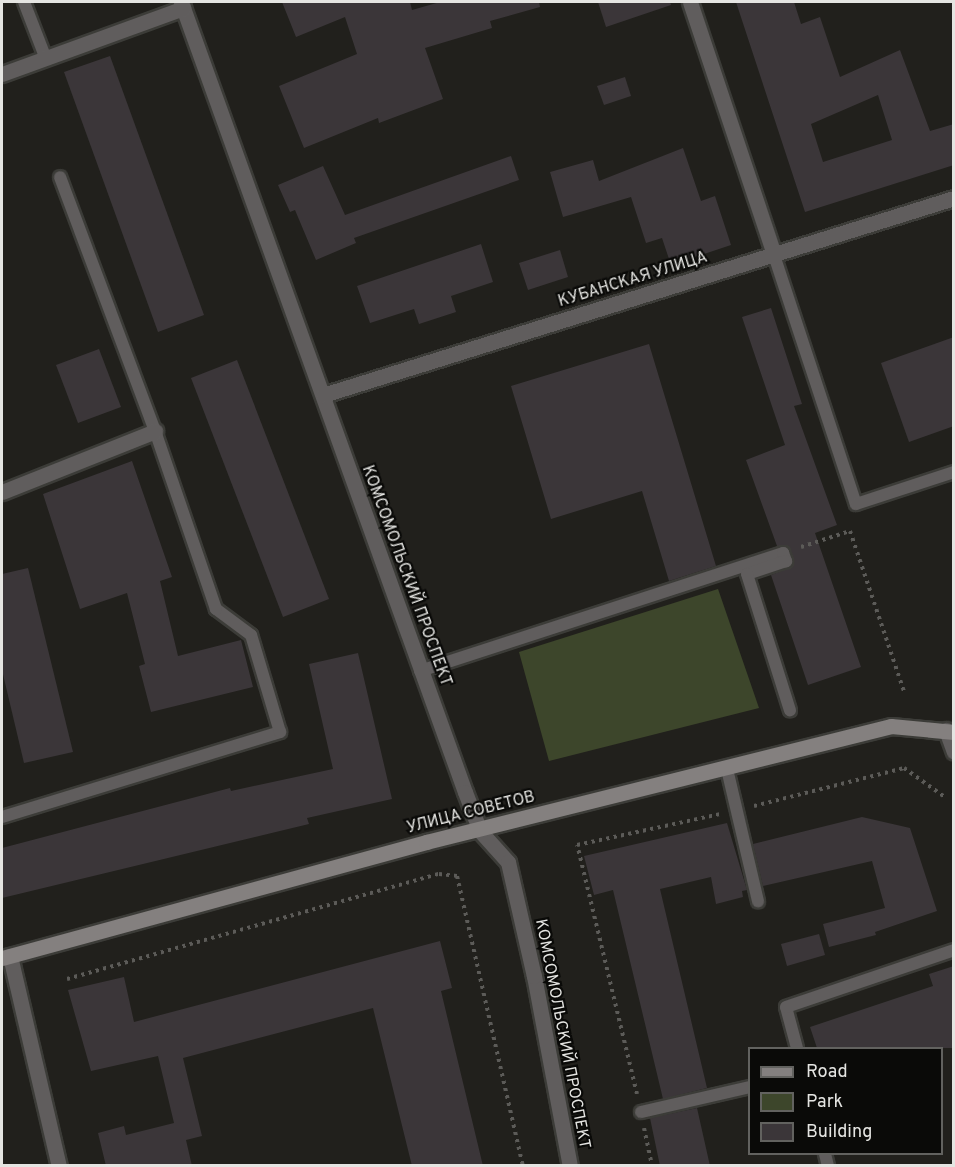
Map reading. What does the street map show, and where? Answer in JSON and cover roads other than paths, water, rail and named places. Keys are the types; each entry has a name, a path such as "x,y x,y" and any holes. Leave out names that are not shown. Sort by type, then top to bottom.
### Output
{"main road":[{"name":"УЛИЦА СОВЕТОВ","path":"6,957 426,842 480,831 891,726 950,731"}],"street":[{"path":"690,2 774,255"},
{"path":"2,74 182,5"},
{"name":"КОМСОМОЛЬСКИЙ ПРОСПЕКТ","path":"182,5 420,671 480,831 508,862 534,976 570,1166"},
{"name":"КУБАНСКАЯ УЛИЦА","path":"323,395 954,198"},
{"path":"2,492 155,431"},
{"path":"950,731 954,752"},
{"path":"6,957 59,1166"}],"lane":[{"path":"24,2 46,59"},
{"path":"2,817 280,732 251,635 216,609 155,431 60,177"},
{"path":"774,255 856,504 954,472"},
{"path":"420,671 783,553 786,561 747,574 790,710"},
{"path":"728,769 758,901"},
{"path":"797,1047 786,1006 954,950"},
{"path":"641,1112 748,1087"}]}
